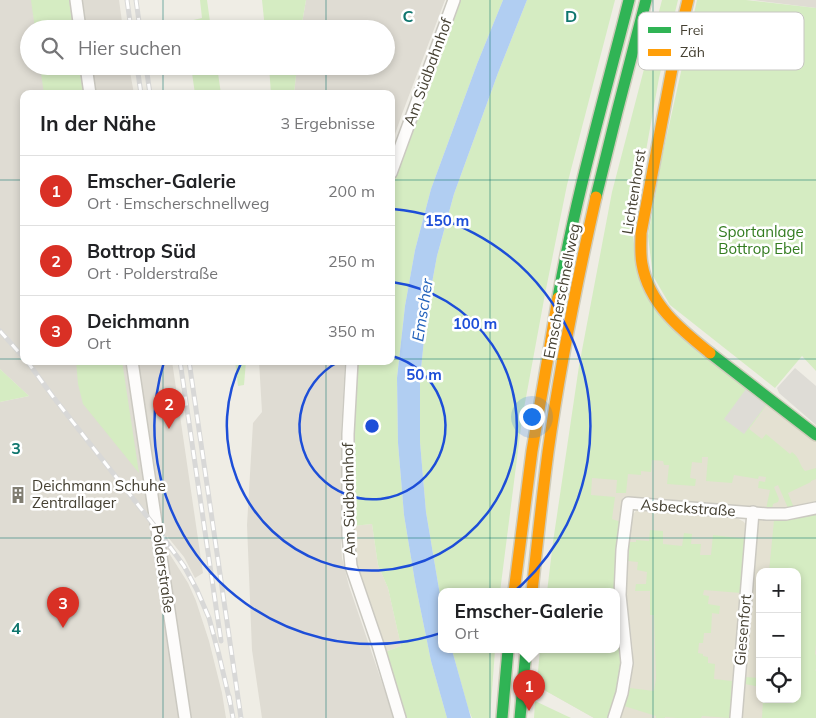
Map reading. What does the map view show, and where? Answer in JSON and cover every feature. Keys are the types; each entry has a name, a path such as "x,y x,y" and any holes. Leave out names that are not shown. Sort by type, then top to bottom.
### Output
{"main road":[{"name":"Emscherschnellweg","path":"515,588 532,450 564,264 587,162 629,0"},
{"name":"Emscherschnellweg","path":"532,588 548,453 581,266 638,30"},
{"name":"Lichtenhorst","path":"672,70 641,233 641,258 649,286 671,320 688,336 816,435"},
{"path":"502,718 508,653"},
{"path":"520,718 526,653"}],"street":[{"path":"76,0 79,20"},
{"name":"Am Südbahnhof","path":"395,162 454,0"},
{"path":"87,75 89,90"},
{"name":"Polderstraße","path":"133,365 185,718"},
{"name":"Am Südbahnhof","path":"352,365 348,434 348,535 350,566 378,644 400,718"},
{"name":"Asbeckstraße","path":"614,718 622,693 627,663 620,595 622,550 628,503 786,514 816,508"},
{"name":"Giesenfort","path":"736,718 753,512"}],"shaded area":[{"path":"0,0 119,0 122,20 20,20 20,75 131,75 133,90 20,90 20,365 173,365 203,573 195,578 184,557 167,536 169,553 188,583 196,601 209,641 226,718 0,718 0,402 29,396 0,369"},
{"path":"306,0 445,0 395,134 395,90 294,90 296,75 395,75 395,20 303,20"},
{"path":"753,0 816,0 816,8"},
{"path":"259,365 345,365 341,432 342,558 349,586 394,718 262,718 252,650 247,525 253,423 262,412"},
{"path":"795,368 816,386 816,425 779,393 777,388"},
{"path":"746,389 766,405 744,434 724,419"},
{"path":"769,402 816,441 816,504 776,509 623,497 621,522 622,659 608,718 594,718 546,691 552,653 620,653 620,588 563,588 590,424 749,428"},
{"path":"641,509 737,518 744,522 747,527 730,718 621,718 630,688 633,665 626,592 631,523 633,514"},
{"path":"816,514 816,695 797,718 741,718 759,519 774,520"},
{"path":"372,524 378,565 388,588 401,646 385,652 355,557 353,526"}],"green space":[{"path":"31,0 69,0 72,20 34,20"},
{"path":"200,0 207,0 210,20 194,20 202,18"},
{"path":"262,0 306,0 303,20 264,20"},
{"path":"458,0 503,0 477,64 431,189 415,250 405,306 397,378 398,443 404,515 431,661 447,718 406,718 385,652 401,646 388,588 378,565 372,524 353,526 353,436 358,365 395,365 395,171"},
{"path":"527,0 615,0 567,185 545,294 522,419 501,588 439,588 426,512 420,442 420,379 427,310 437,256 454,194"},
{"path":"662,0 678,0 675,12 659,12"},
{"name":"Sportanlage Bottrop Ebel","path":"697,0 746,0 816,8 816,371 802,356 775,388 670,305 653,276 648,236 662,157 681,70 804,70 804,12 694,12"},
{"path":"644,70 661,70 632,229 636,258 650,298 769,402 749,429 762,439 766,434 790,454 792,452 805,471 816,468 816,479 788,493 794,508 788,508 778,485 774,487 779,499 778,502 773,504 772,509 766,509 770,490 758,488 759,481 765,482 766,477 759,476 758,479 734,475 732,483 706,481 708,457 702,457 702,463 692,462 690,478 696,479 695,486 667,484 669,465 664,465 663,461 652,460 651,472 641,471 641,475 628,474 626,493 616,493 617,480 592,478 591,495 615,497 612,519 621,522 620,588 547,588 579,366 612,192"},
{"path":"41,75 80,75 82,90 43,90"},
{"path":"192,75 218,75 220,90 194,90"},
{"path":"270,75 296,75 294,90 271,90"},
{"path":"76,365 123,365 139,473 83,404 78,384"},
{"path":"235,365 246,365 244,385 238,386"},
{"path":"0,369 29,396 0,402"},
{"path":"816,514 816,718 762,718 763,703 801,703 801,568 769,568 774,520"},
{"path":"650,530 663,531 663,544 682,546 684,533 692,534 691,544 701,544 700,555 711,555 713,535 746,539 741,593 704,590 703,595 709,596 708,604 720,606 719,614 712,613 711,633 704,633 703,643 699,643 698,653 708,657 708,663 715,664 714,679 732,681 730,718 702,716 701,718 656,718 656,716 624,706 630,688 654,691 656,678 654,615 650,615 650,591 635,591 636,584 646,584 647,572 637,570 638,562 628,561 629,542 636,542 636,540 649,541"},
{"path":"621,646 620,674 608,718 594,718 546,691 537,682 540,653 620,653"},
{"path":"453,653 495,653 490,718 472,718"},
{"path":"745,677 756,678 756,686 745,684"},
{"path":"535,701 571,718 534,718"}],"water":[{"name":"Emscher","path":"503,0 527,0 454,194 437,256 427,310 420,379 420,442 426,512 439,588 438,653 453,653 471,718 447,718 431,661 404,515 398,443 397,378 405,306 415,250 431,189 477,64"}],"railway":[{"path":"127,0 130,20"},
{"path":"136,0 139,20"},
{"path":"138,75 140,90"},
{"path":"147,75 149,90"},
{"path":"0,331 20,354"},
{"path":"30,365 184,566 209,618 230,702"},
{"path":"181,365 221,641"},
{"path":"190,365 241,718"},
{"path":"229,696 233,718"}],"traffic: fast":[{"path":"558,298 581,186 629,0"},
{"path":"643,12 646,0"},
{"path":"596,197 638,31"},
{"path":"710,353 816,435"},
{"path":"502,718 508,653"},
{"path":"520,718 526,653"}],"traffic: slow":[{"path":"685,12 688,0"},
{"path":"672,70 641,233 642,264 651,291 667,314 710,353"},
{"path":"532,588 546,469 558,388 596,197"},
{"path":"515,588 532,451 558,298"}],"place":[{"name":"Bottrop Süd","path":"169,429"},
{"name":"Deichmann Schuhe Zentrallager","path":"18,495"},
{"name":"Deichmann","path":"63,628"},
{"name":"Emscher-Galerie","path":"529,711"}]}
